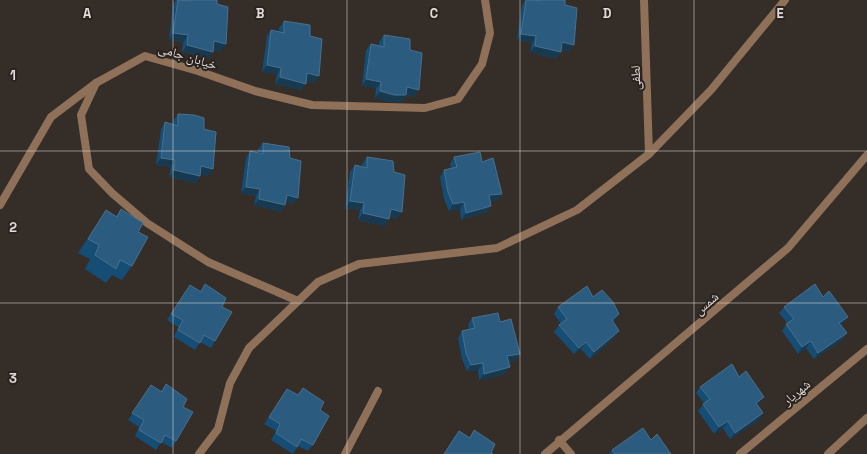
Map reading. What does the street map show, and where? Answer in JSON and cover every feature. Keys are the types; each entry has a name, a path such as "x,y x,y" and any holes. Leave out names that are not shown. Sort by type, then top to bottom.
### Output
{"street":[{"name":"خیابان جامی","path":"0,205 51,117 96,83 145,56 198,71 255,91 312,106 425,108 458,99 482,64 490,33 485,0"},
{"name":"لطفی","path":"644,0 649,154"},
{"path":"199,454 218,429 230,383 249,348 318,282 359,264 497,248 577,210 649,154 711,90 785,0"},
{"path":"96,83 81,115 89,169 112,193 147,224 208,262 298,301"},
{"name":"شمس","path":"545,454 559,440 690,332 788,248 867,155"},
{"name":"شهریار","path":"740,454 867,349"},
{"path":"345,454 378,391"},
{"path":"828,454 867,418"},
{"path":"559,440 571,454"}],"building":[{"path":"178,0 217,0 217,4 228,7 226,44 214,41 213,52 187,45 188,35 173,33"},
{"path":"526,0 565,0 565,5 577,8 574,45 562,42 561,52 535,46 536,36 521,34"},
{"path":"284,21 310,25 310,36 322,39 319,76 307,73 306,84 280,77 281,68 267,65 271,30 284,33"},
{"path":"384,35 410,39 410,50 422,53 419,90 407,87 406,95 394,95 380,91 381,82 366,79 371,44 384,47"},
{"path":"178,114 194,115 204,118 204,129 216,132 213,169 201,166 200,176 174,170 175,160 161,158 165,122 178,126"},
{"path":"263,143 289,147 290,158 301,161 298,198 287,195 285,205 259,199 260,189 246,187 250,151 263,154"},
{"path":"480,152 482,162 493,158 502,194 489,195 491,206 466,213 464,202 453,204 448,192 444,170 457,167 454,157"},
{"path":"367,157 393,161 394,172 405,175 402,212 391,209 389,219 363,213 364,203 350,201 355,165 367,168"},
{"path":"121,209 143,223 138,232 148,237 132,266 120,260 116,269 95,255 99,245 88,239 106,210 117,217"},
{"path":"205,284 226,298 222,307 232,312 215,341 204,335 200,343 178,330 183,320 171,314 190,285 201,292"},
{"path":"815,284 823,297 829,291 848,317 839,323 847,333 818,353 811,341 802,347 786,324 794,319 784,307"},
{"path":"587,286 593,297 602,290 613,302 619,314 612,320 619,331 594,352 586,342 579,348 559,325 567,319 558,307"},
{"path":"498,313 500,322 511,319 520,354 507,356 510,367 484,374 483,363 471,365 466,353 462,331 475,328 472,318"},
{"path":"732,364 739,377 746,371 764,397 756,403 763,413 735,433 728,421 719,427 703,404 710,399 700,387"},
{"path":"166,384 187,399 183,407 193,412 176,441 165,435 161,443 139,430 144,420 132,413 151,385 162,392"},
{"path":"303,388 324,402 320,410 329,416 313,445 301,439 297,447 276,433 280,424 269,417 287,389 298,395"},
{"path":"643,428 651,440 657,434 671,454 615,454 612,450"},
{"path":"474,430 495,444 491,453 493,454 444,454 459,431 470,438"}]}
